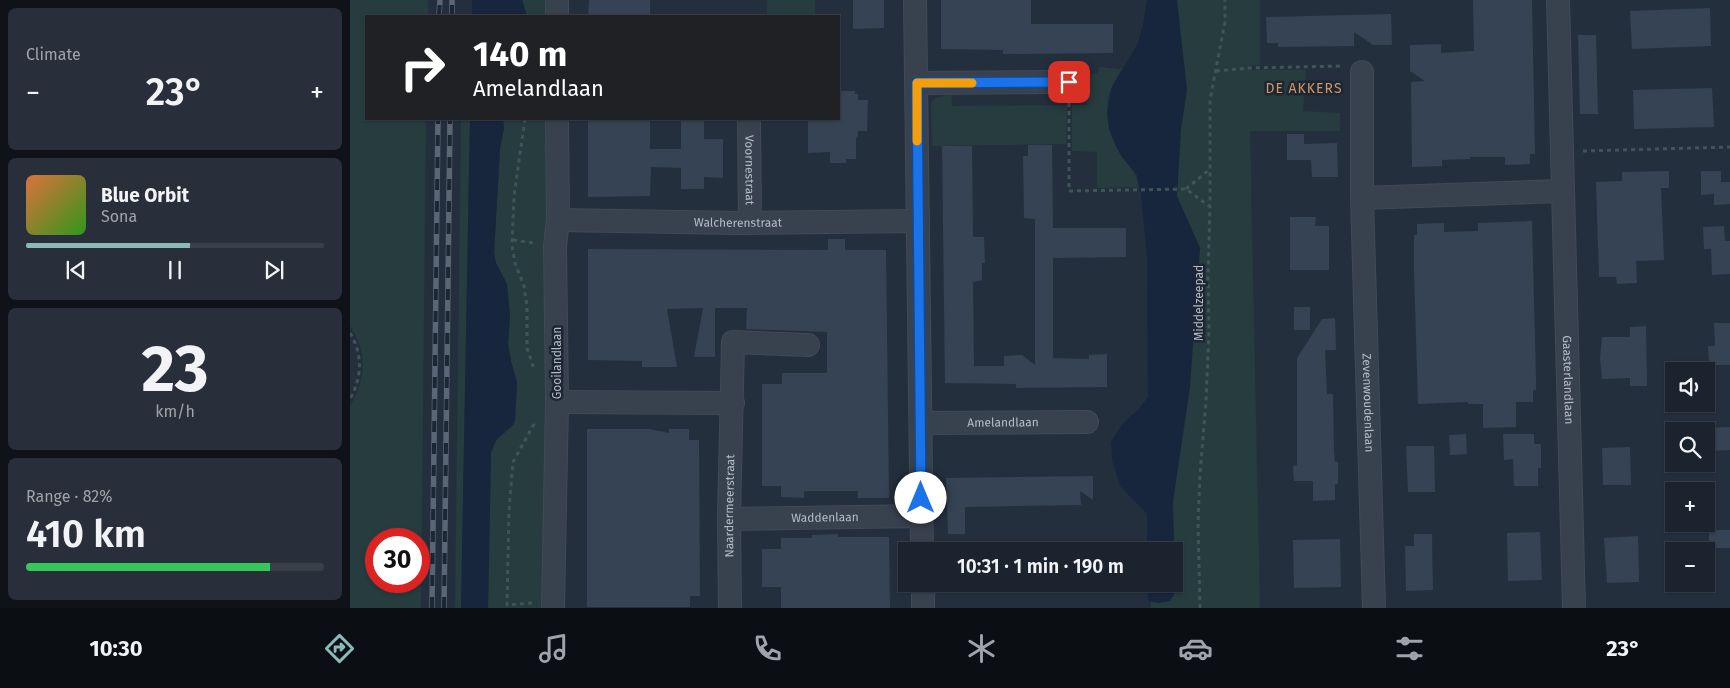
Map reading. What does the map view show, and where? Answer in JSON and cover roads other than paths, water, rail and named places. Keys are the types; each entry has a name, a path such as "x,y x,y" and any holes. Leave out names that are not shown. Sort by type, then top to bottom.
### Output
{"street":[{"path":"557,0 557,15"},
{"path":"915,0 922,542"},
{"name":"Gaasterlandlaan","path":"1558,0 1574,608"},
{"name":"Zevenwoudenlaan","path":"1362,72 1362,198 1374,608"},
{"path":"917,83 1069,82"},
{"name":"Gooilandlaan","path":"553,605 557,402 555,246 558,220 557,120"},
{"name":"Voornestraat","path":"749,120 750,222"},
{"path":"1362,198 1562,191"},
{"name":"Walcherenstraat","path":"558,220 918,221"},
{"name":"Naardermeerstraat","path":"730,608 729,519 733,342 808,345"},
{"path":"557,402 732,403"},
{"name":"Amelandlaan","path":"921,423 1087,422"},
{"name":"Waddenlaan","path":"729,519 921,516"},
{"path":"922,592 923,608"}],"water":[{"path":"472,0 522,0 527,15 472,15"},
{"path":"1147,0 1177,0 1187,90 1181,129 1177,196 1200,248 1190,387 1173,502 1174,542 1147,542 1147,514 1120,486 1112,460 1111,442 1123,423 1138,410 1148,397 1147,257 1141,195 1137,175 1122,157 1115,144 1109,129 1107,112 1112,87 1138,43"},
{"path":"470,120 503,120 494,253 496,263 507,284 510,317 508,344 517,383 515,421 496,440 491,453 488,608 461,608"},
{"path":"1148,592 1174,592 1170,601 1158,603 1148,601"}],"railway":[{"path":"439,15 440,0"},
{"path":"452,0 452,15"},
{"path":"432,608 438,120"},
{"path":"444,608 450,120"}],"district":[{"name":"DE AKKERS","path":"1304,88"}]}
